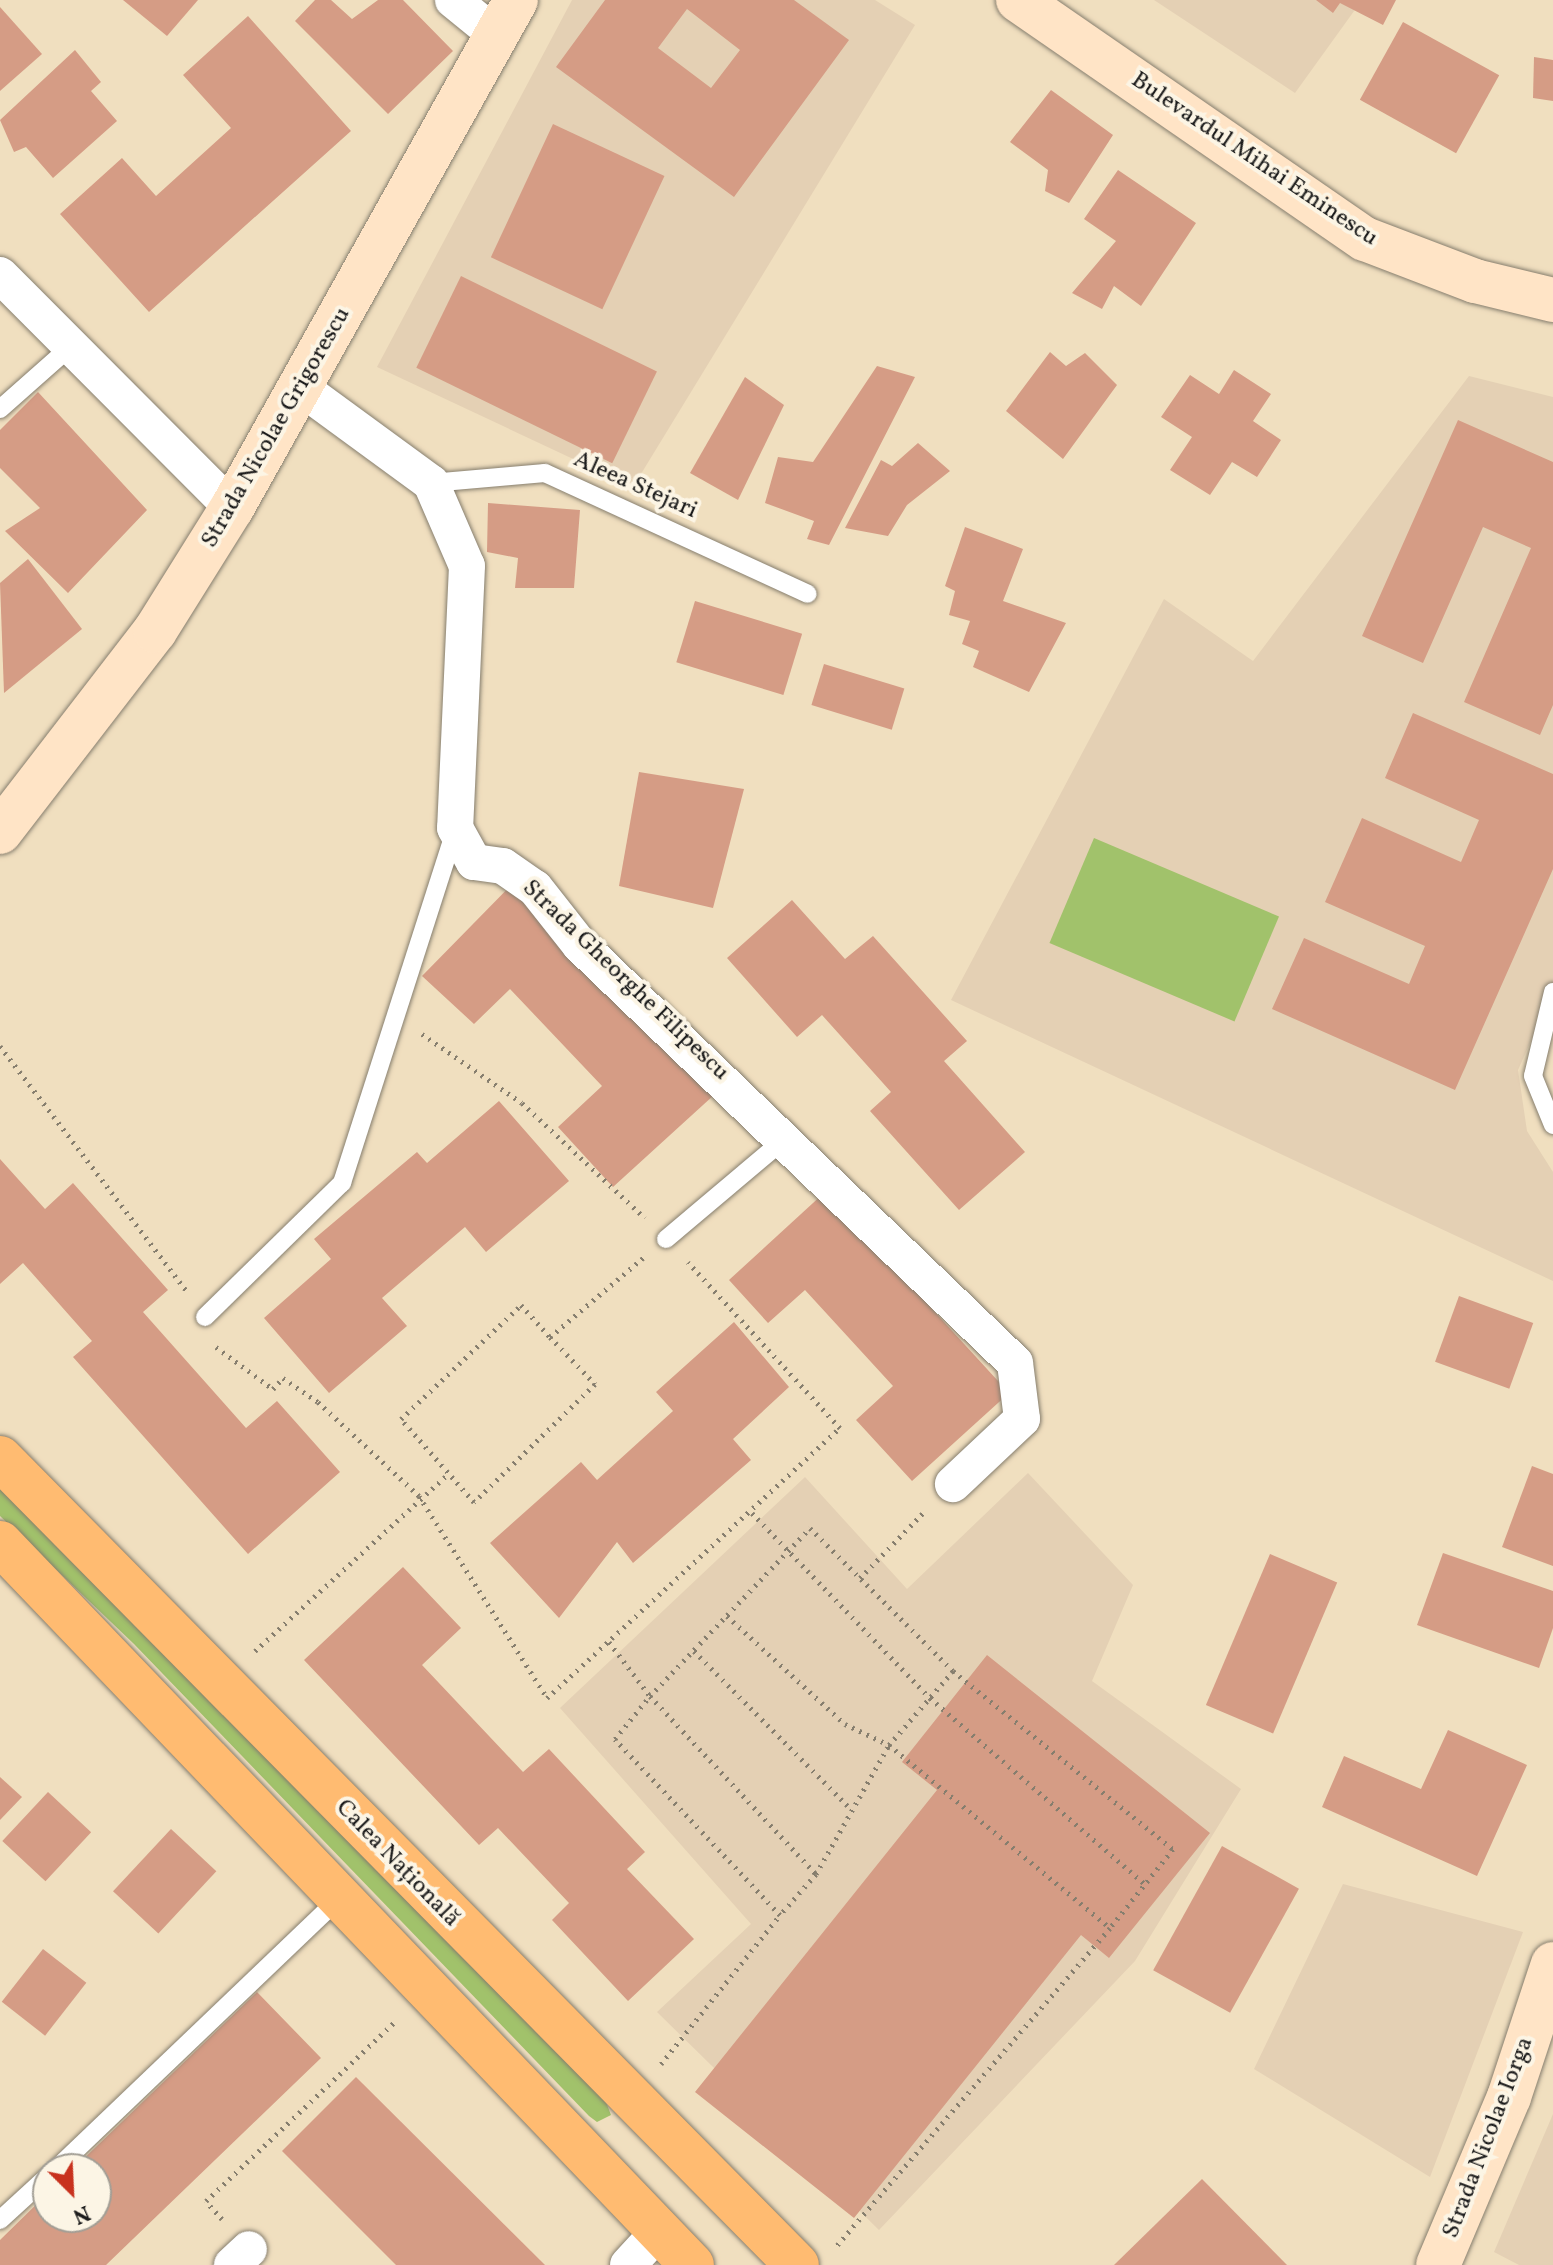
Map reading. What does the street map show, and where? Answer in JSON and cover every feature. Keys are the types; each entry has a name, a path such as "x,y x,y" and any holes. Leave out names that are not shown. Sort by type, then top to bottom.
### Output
{"main road":[{"name":"Calea Națională","path":"0,1458 630,2102 812,2260"},
{"path":"0,1543 692,2265"}],"street":[{"path":"453,0 506,18"},
{"name":"Bulevardul Mihai Eminescu","path":"1030,3 1365,239 1475,281 1553,300"},
{"name":"Strada Nicolae Grigorescu","path":"0,832 155,631 232,508 304,390 506,18"},
{"path":"0,275 69,348 232,508"},
{"path":"304,390 431,483 467,566 455,828"},
{"name":"Strada Gheorghe Filipescu","path":"455,828 474,862 503,866 535,888 580,945 787,1137 1015,1363 1022,1419 953,1484"},
{"name":"Strada Nicolae Iorga","path":"1438,2265 1509,2097 1553,1964"},
{"path":"628,2265 659,2231"}],"lane":[{"path":"0,409 69,348"},
{"name":"Aleea Stejari","path":"431,483 545,473 808,594"},
{"path":"202,1326 342,1183 398,1017 455,828"},
{"path":"1553,992 1533,1076 1553,1125"},
{"path":"666,1239 787,1137"},
{"path":"73,2153 340,1898"},
{"path":"0,2220 32,2191"}],"path":[{"path":"0,1046 193,1300 202,1326 273,1389 283,1378 318,1402 419,1496 547,1698 752,1513 840,1428 666,1239 522,1103 398,1017"},
{"path":"550,1337 666,1239"},
{"path":"521,1305 550,1337 595,1384 474,1502 401,1419 521,1305"},
{"path":"220,1684 419,1496 448,1474"},
{"path":"860,1578 953,1484"},
{"path":"752,1513 930,1698 1145,1884"},
{"path":"780,1915 615,1739 650,1696 810,1528 953,1671 1173,1849 1110,1928 812,2260"},
{"path":"727,1616 845,1724 889,1745 1110,1928"},
{"path":"609,1642 650,1696 816,1874"},
{"path":"694,1651 852,1810"},
{"path":"630,2102 816,1874 889,1745 953,1671"},
{"path":"241,2257 206,2201 429,1990"}],"shaded area":[{"path":"572,0 875,0 915,25 633,487 377,367"},
{"path":"1154,0 1362,0 1295,93"},
{"path":"1469,376 1553,397 1553,991 1518,1070 1527,1131 1553,1172 1553,1281 951,1000 1164,599 1253,661"},
{"path":"1028,1473 1133,1585 1092,1681 1241,1789 1135,1961 879,2230 657,2012 751,1924 560,1708 805,1477 907,1589"},
{"path":"1343,1884 1523,1932 1430,2177 1254,2069"},
{"path":"1553,2114 1553,2265 1519,2265 1494,2252"}],"green space":[{"path":"1094,838 1279,917 1234,1021 1049,943"},
{"path":"0,1483 606,2102 611,2115 597,2122 589,2116 134,1644 0,1516"}],"building":[{"path":"123,0 198,0 167,36"},
{"path":"315,0 331,0 352,19 378,0 403,0 453,51 388,114 295,21"},
{"path":"605,0 794,0 849,40 734,197 556,67","holes":["687,9 740,50 711,88 658,48"]},
{"path":"1316,0 1396,0 1383,25 1340,3 1333,13"},
{"path":"0,7 42,54 0,91"},
{"path":"248,16 351,131 149,312 60,214 122,158 156,196 231,128 183,75"},
{"path":"1403,22 1499,75 1456,153 1360,100"},
{"path":"75,50 101,82 91,91 117,121 53,178 26,147 14,152 0,120"},
{"path":"1534,57 1553,60 1553,101 1533,98"},
{"path":"1051,90 1113,135 1069,203 1045,191 1048,170 1010,142"},
{"path":"553,124 664,176 602,309 491,257"},
{"path":"1118,170 1196,223 1141,306 1114,286 1102,309 1072,293 1116,241 1084,219"},
{"path":"461,276 657,372 612,463 416,368"},
{"path":"1050,352 1066,366 1085,353 1117,385 1063,459 1006,411"},
{"path":"877,366 915,377 829,545 807,539 814,521 765,503 778,457 813,462"},
{"path":"1234,370 1271,394 1253,421 1281,440 1257,477 1232,462 1210,495 1170,470 1192,437 1161,417 1190,375 1219,394"},
{"path":"745,377 784,405 738,500 690,473"},
{"path":"38,392 147,510 68,593 5,531 40,508 0,468 0,430"},
{"path":"1458,420 1553,462 1553,705 1540,735 1464,702 1531,548 1483,527 1423,663 1362,636"},
{"path":"918,443 950,471 907,505 888,536 845,528 881,460 892,466"},
{"path":"488,503 580,510 574,588 515,588 518,558 487,552"},
{"path":"965,527 1023,549 1003,601 1066,623 1029,692 973,667 979,651 962,644 970,621 949,615 955,591 945,586"},
{"path":"28,559 82,629 4,693 0,583"},
{"path":"695,601 802,634 783,695 676,662"},
{"path":"824,664 904,689 892,730 811,705"},
{"path":"1413,713 1553,774 1553,869 1455,1090 1272,1009 1304,938 1409,984 1425,946 1325,902 1362,818 1461,862 1479,820 1385,778"},
{"path":"639,772 744,789 713,908 619,886"},
{"path":"516,880 714,1095 613,1187 558,1127 602,1086 510,989 474,1024 422,976"},
{"path":"792,900 845,959 873,936 967,1041 944,1061 1025,1152 959,1210 870,1111 891,1092 822,1015 797,1037 727,958"},
{"path":"499,1101 569,1181 486,1252 465,1227 382,1298 407,1326 329,1393 264,1318 331,1259 314,1239 417,1152 427,1163"},
{"path":"0,1159 45,1209 73,1183 168,1290 143,1312 246,1428 277,1401 340,1472 248,1554 73,1357 92,1341 23,1263 0,1284"},
{"path":"825,1192 1009,1393 912,1481 856,1420 893,1386 805,1290 768,1323 729,1280"},
{"path":"1459,1296 1533,1323 1509,1389 1435,1362"},
{"path":"734,1322 789,1387 733,1439 751,1460 633,1563 617,1542 559,1618 490,1543 581,1462 597,1480 673,1411 656,1392"},
{"path":"1532,1466 1553,1474 1553,1566 1502,1547"},
{"path":"1443,1553 1553,1591 1553,1628 1539,1668 1417,1625"},
{"path":"1270,1554 1337,1583 1273,1733 1206,1705"},
{"path":"403,1567 461,1628 422,1665 523,1772 549,1749 645,1852 627,1869 694,1939 628,2001 552,1920 569,1903 498,1828 479,1845 304,1660"},
{"path":"987,1655 1210,1833 1109,1958 1081,1935 854,2218 695,2092 937,1790 902,1762"},
{"path":"1448,1730 1527,1765 1477,1876 1322,1807 1344,1756 1421,1789"},
{"path":"0,1777 22,1797 0,1820"},
{"path":"48,1792 91,1832 45,1881 2,1841"},
{"path":"171,1829 216,1871 158,1933 113,1891"},
{"path":"1222,1846 1299,1889 1230,2013 1153,1970"},
{"path":"43,1949 86,1983 45,2036 2,2002"},
{"path":"257,1992 321,2058 106,2265 0,2265 0,2240 32,2209 32,2233 112,2233 112,2153 90,2153"},
{"path":"356,2077 545,2265 396,2265 282,2151"},
{"path":"1202,2179 1287,2265 1114,2265"}]}
